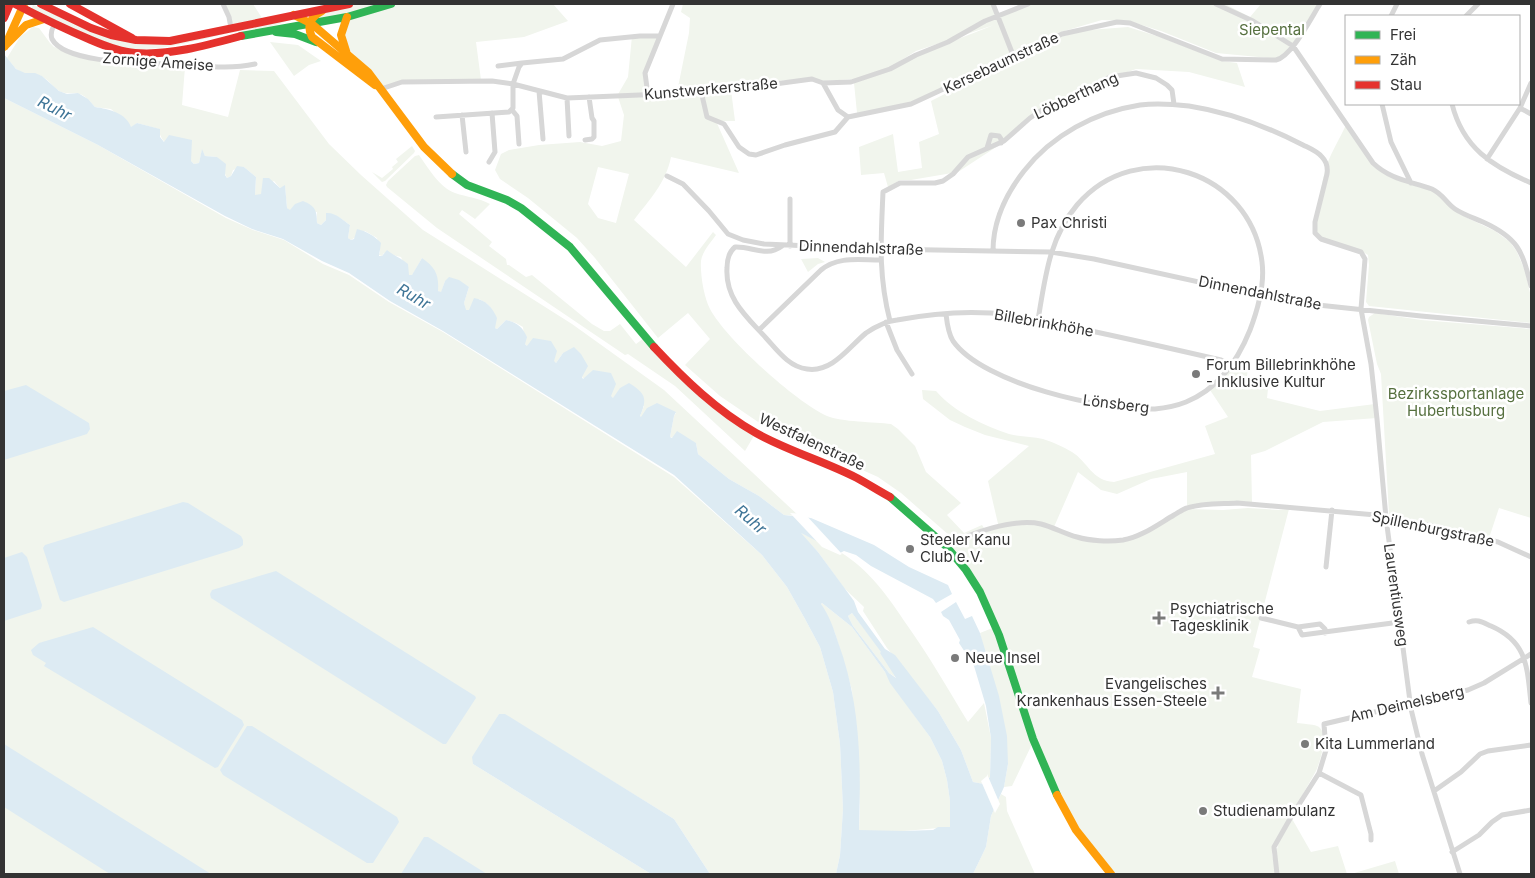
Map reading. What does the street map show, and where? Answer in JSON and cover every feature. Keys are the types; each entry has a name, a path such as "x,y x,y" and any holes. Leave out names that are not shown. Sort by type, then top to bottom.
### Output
{"main road":[{"path":"4,18 10,4"},
{"path":"42,4 91,28 136,40 170,41 349,4"},
{"path":"70,4 136,40"},
{"path":"13,34 21,5 54,25 111,48 135,53 170,51 347,17 391,4"},
{"path":"316,42 308,31 310,23 317,14 324,10"},
{"name":"Westfalenstraße","path":"292,16 310,23 368,72 421,142 450,173 467,185 507,200 522,208 570,247 650,344 683,378 725,412 754,432 777,444 857,478 876,489 910,514 946,546 966,570 989,610 1034,740 1054,791 1080,836 1111,874"},
{"path":"347,17 341,30 340,38 347,54"},
{"path":"4,47 13,34 26,24 44,19"},
{"name":"Westfalenstraße","path":"269,31 296,34 316,42 381,89"}],"street":[{"path":"223,4 234,27"},
{"path":"648,95 645,73 673,4"},
{"path":"993,4 1013,55"},
{"name":"Kunstwerkerstraße","path":"381,89 402,82 482,81 513,84 566,98 648,95 753,87 812,79 823,82 856,81 873,76 948,42 985,21 1028,4"},
{"path":"1216,4 1253,21 1293,46 1373,163 1391,176 1436,191 1456,210 1506,234 1520,250 1531,286"},
{"path":"1293,46 1320,4"},
{"path":"1467,15 1478,4"},
{"name":"Kersebaumstraße","path":"848,117 911,104 1013,55 1062,34 1117,22 1141,27 1229,60 1276,60 1285,56 1293,46"},
{"name":"Zornige Ameise","path":"54,25 51,36 58,45 78,54 106,60 128,63 232,68 255,64"},
{"path":"498,66 563,59 593,43 608,38 659,36"},
{"path":"519,144 517,116 512,110 513,84 518,67 522,62"},
{"name":"Löbberthang","path":"912,374 898,350 888,322 880,260 884,192 900,183 935,183 943,181 953,174 968,157 1001,143 1014,133 1022,123 1045,108 1110,77 1136,74 1156,78 1168,85 1172,90 1174,104"},
{"path":"701,91 707,117 724,124 740,147 749,154 756,155 835,132 848,117 838,110 823,82"},
{"path":"1487,159 1520,108 1531,83"},
{"path":"539,91 543,139"},
{"path":"586,140 592,140 594,137 594,121 589,97"},
{"path":"566,98 569,136"},
{"path":"992,251 993,237 998,220 1010,192 1029,164 1049,146 1075,127 1102,115 1142,105 1174,104"},
{"name":"Laurentiusweg","path":"1174,104 1200,108 1236,118 1292,140 1320,155 1326,162 1328,170 1315,222 1315,233 1321,239 1358,251 1364,255 1365,265 1361,310 1371,364 1386,518 1411,704 1422,754 1460,874"},
{"path":"1382,105 1391,142 1411,183"},
{"path":"1452,105 1462,130 1470,142 1487,159 1502,170 1531,183"},
{"path":"1520,108 1531,114"},
{"path":"436,116 509,112 512,110"},
{"path":"489,162 495,152 492,112"},
{"path":"462,115 466,152"},
{"name":"Löbberthang","path":"987,148 991,135 1002,138 1001,143"},
{"name":"Lönsberg","path":"946,314 952,340 979,364 1007,377 1036,388 1088,402 1146,409 1166,408 1177,405 1206,391 1219,380 1231,365 1247,336 1260,295 1263,277 1262,256 1256,235 1248,218 1231,198 1217,186 1203,178 1177,170 1157,168 1137,170 1117,176 1101,185 1086,196 1072,211 1051,252"},
{"name":"Dinnendahlstraße","path":"667,176 683,184 728,234 750,241 790,246 1051,252 1094,258 1296,303 1531,326"},
{"name":"Dinnendahlstraße","path":"790,199 790,246"},
{"name":"Billebrinkhöhe","path":"782,245 777,250 769,252 735,247 728,259 727,271 730,292 738,308 787,360 800,368 813,369 827,366 838,359 866,333 888,322 946,314 990,313 1038,320 1220,360 1231,365"},
{"path":"1038,320 1051,252"},
{"path":"759,330 821,270 830,264 842,260 880,260"},
{"name":"Spillenburgstraße","path":"946,546 954,541 981,532 1030,522 1079,538 1114,541 1138,536 1187,508 1236,503 1283,508 1332,510 1432,526 1498,542 1531,557"},
{"path":"1326,567 1332,510"},
{"path":"1262,618 1298,627 1320,624 1325,629 1325,633"},
{"path":"1469,622 1477,620 1504,631 1514,640 1525,658 1531,703"},
{"path":"1298,627 1302,635 1400,622"},
{"name":"Am Deimelsberg","path":"1276,874 1274,847 1319,773 1326,750 1324,724 1476,687 1531,654"},
{"path":"1434,791 1461,772 1480,754 1488,750 1531,745"},
{"path":"1319,773 1361,795 1371,840"},
{"path":"1452,852 1479,835 1502,815 1531,810"}],"green space":[{"path":"223,4 253,4 262,18 231,26"},
{"path":"351,4 389,4 347,17 312,19 324,10"},
{"path":"392,4 553,4 568,21 524,37 476,42 481,80 403,82 381,88 367,68 343,43 347,18"},
{"name":"Siepental","path":"683,4 991,4 996,18 1018,8 1017,4 1225,4 1250,17 1261,4 1320,4 1291,49 1279,59 1216,53 1161,31 1129,21 1102,20 1054,34 962,80 908,103 857,113 854,83 891,70 917,55 994,25 916,51 889,68 855,79 823,81 814,78 703,87 702,90 677,92 689,33 690,18 681,12"},
{"path":"33,5 90,30 130,43 170,44 289,20 267,27 170,46 125,49 80,35 31,10"},
{"path":"33,27 39,28 54,47 98,60 142,66 185,67 182,105 228,117 240,70 274,71 329,144 423,230 572,324 664,390 799,516 784,515 759,496 729,479 698,454 696,443 670,437 676,413 641,418 644,406 613,398 584,379 563,353 556,363 527,346 525,344 523,327 506,320 497,329 495,328 491,307 484,302 479,299 469,311 465,310 464,303 469,287 445,281 441,293 438,291 422,258 412,276 409,275 401,257 384,253 382,256 379,255 377,238 365,231 351,240 348,238 350,225 335,215 326,214 326,220 321,225 317,223 317,212 289,210 287,208 285,186 280,188 274,181 263,188 261,195 255,195 256,177 244,167 233,170 231,176 227,178 217,157 205,156 202,150 199,163 194,164 163,140 159,129 137,123 131,128 111,109 95,107 82,95 61,92 41,76 19,71 7,58 20,37"},
{"path":"1128,27 1222,61 1237,63 1245,87 1189,72 1136,69 1109,79 1055,105 1024,124 1007,140 958,172 911,180 900,180 888,187 884,173 861,175 859,147 893,134 898,172 922,168 919,142 939,134 931,101 1055,38 1089,30"},
{"path":"632,36 659,36 645,75 647,94 617,96 628,77"},
{"path":"270,42 298,45 321,61 309,65 294,76"},
{"path":"731,90 735,121 716,121 739,173 671,157 661,183 634,220 686,267 713,232 716,235 702,258 701,272 706,299 718,322 763,368 814,409 833,418 891,424 898,429 915,446 926,472 961,503 947,515 964,533 982,525 984,528 964,535 950,536 901,493 878,477 764,426 720,396 685,365 710,339 688,313 658,338 577,238 528,198 500,179 495,170 501,154 509,150 539,145 580,142 602,146 621,141 624,115 618,97","holes":["598,167 629,174 616,223 598,218 588,204"]},
{"path":"4,98 98,145 226,218 253,230 284,240 323,264 349,275 389,302 443,332 674,477 762,555 787,587 820,647 833,692 840,744 843,809 840,855 836,874 710,874 674,819 505,715 499,714 473,764 651,874 4,874"},
{"path":"1346,125 1381,171 1434,191 1459,214 1495,231 1510,242 1517,252 1525,271 1531,297 1531,323 1369,306 1366,302 1368,255 1319,237 1317,232 1319,202 1325,170"},
{"path":"412,146 415,151 414,153 385,181 382,182 372,172 382,178 393,169 392,167 398,162 396,159"},
{"path":"419,155 435,177 449,190 490,204 475,219 462,210 459,214 492,242 489,246 506,259 507,265 526,277 532,275 592,324 604,331 610,331 620,324 636,344 644,338 682,379 755,434 745,451 675,386 628,354 625,355 437,228 387,187 388,181 415,156"},
{"path":"818,258 825,262 818,264 808,272 801,259"},
{"name":"Bezirkssportanlage Hubertusburg","path":"1375,313 1421,320 1531,329 1531,518 1499,508 1489,538 1389,514 1381,374 1377,364 1368,320"},
{"path":"1237,361 1248,367 1246,387 1268,389 1267,398 1320,411 1375,404 1377,418 1323,422 1265,451 1251,455 1252,503 1187,507 1187,472 1151,479 1117,494 1101,490 1078,472 1054,527 1079,539 1124,541 1187,509 1289,509 1253,647 1260,649 1252,677 1301,689 1297,723 1315,725 1321,729 1323,734 1322,754 1316,771 1273,847 1272,854 1276,874 1112,874 1054,791 989,610 946,546 999,528 988,481 1029,446 985,435 950,420 923,399 922,390 936,391 943,399 970,417 1009,434 1035,437 1062,446 1077,456 1095,475 1114,482 1215,454 1205,426 1228,417 1210,390"},
{"path":"799,532 840,552 860,567 878,585 923,649 968,722 984,703 991,738 990,777 984,784 973,782 961,750 938,711 887,648 863,611 864,607 844,588 818,552"},
{"path":"822,603 852,627 930,737 942,761 947,780 950,801 950,827 904,831 859,831 860,807 852,690 835,633"},
{"path":"852,613 882,652 897,678 889,673 853,626 848,616"},
{"path":"995,627 1034,740 1012,786 1004,787 1008,764 980,633"},
{"path":"1001,794 1006,797 1007,811 1035,874 973,874 986,847 991,816"},
{"path":"1291,817 1311,852 1338,846 1347,874 1279,874 1276,853"},
{"path":"1395,861 1399,874 1351,874"}],"water":[{"name":"Ruhr","path":"4,54 16,69 25,73 35,73 42,76 59,91 67,94 78,93 88,99 95,107 121,115 129,122 131,127 137,123 160,129 160,137 164,142 169,135 192,140 191,161 194,164 199,163 202,149 205,156 217,157 226,164 225,175 227,178 231,176 237,166 244,167 256,177 255,195 261,194 263,178 269,178 280,188 285,185 287,208 290,210 295,204 303,201 313,207 317,223 321,225 326,220 326,213 336,215 350,225 348,238 354,239 357,229 370,234 381,243 379,256 382,256 387,250 408,264 409,275 412,275 422,258 436,272 438,291 441,292 445,281 449,277 459,280 469,287 464,303 466,310 469,310 474,298 482,300 491,307 497,318 495,328 497,329 506,320 516,324 527,337 525,344 527,346 533,338 551,341 557,351 554,361 556,363 563,353 574,347 588,366 582,377 583,379 593,370 611,373 616,384 611,396 613,398 620,388 629,383 642,393 644,405 641,417 647,408 657,403 676,412 670,437 672,438 677,431 696,443 698,454 729,479 759,496 784,515 811,518 874,545 909,567 948,585 952,594 936,603 933,599 871,566 856,555 844,551 840,553 801,533 818,552 854,601 858,612 885,649 895,655 938,711 961,750 973,782 984,784 990,777 991,738 986,706 974,666 959,643 960,640 949,620 941,612 956,602 965,619 972,616 980,633 999,696 1007,736 1008,764 1004,787 991,816 986,847 973,874 836,874 840,855 843,809 840,744 833,692 820,647 787,587 762,555 674,475 443,331 390,301 349,273 322,261 283,239 252,229 225,216 98,145 4,98","holes":["822,603 852,627 930,737 942,761 947,780 950,801 950,827 938,827 933,830 904,831 859,830 860,782 855,712 846,665 833,627","852,613 881,652 896,678 889,673 853,626 848,616"]},
{"path":"26,385 89,423 90,429 87,434 4,460 4,391"},
{"path":"183,502 188,503 241,536 243,545 239,548 64,602 60,600 43,548 45,545"},
{"path":"22,552 27,557 42,605 41,609 4,621 4,558"},
{"path":"276,571 475,696 476,698 446,744 443,744 211,598 212,590"},
{"path":"93,627 242,720 244,725 218,767 215,768 44,666 46,663 33,655 31,650 39,643"},
{"path":"499,714 505,714 674,819 710,874 651,874 473,764 472,757"},
{"path":"247,726 252,726 397,817 399,822 373,863 367,863 223,775 220,770"},
{"path":"4,744 211,874 110,874 4,807"},
{"path":"424,837 428,837 487,874 401,874"}],"pier":[{"path":"790,513 805,514 842,554 840,555 822,547"},
{"path":"987,774 1000,804 995,813 981,781"}],"traffic: fast":[{"path":"241,36 347,17 391,4"},
{"path":"276,32 295,34 316,42"},
{"path":"452,174 467,185 507,200 521,208 570,247 654,347"},
{"path":"890,497 946,546 966,570 980,592 999,635 1033,739 1057,795"}],"traffic: slow":[{"path":"5,46 24,4"},
{"path":"322,11 311,22 309,29 312,37 375,85"},
{"path":"294,15 312,24 368,72 424,147 452,174"},
{"path":"347,17 341,35 347,54"},
{"path":"4,47 26,25 44,19"},
{"path":"1057,795 1076,830 1111,874"}],"traffic: jam":[{"path":"4,18 10,4"},
{"path":"15,4 91,40 129,52 161,53 202,46 241,36"},
{"path":"41,4 91,28 111,35 136,40 170,41 349,4"},
{"path":"70,4 132,38"},
{"path":"654,347 702,394 728,415 756,433 832,466 890,497"}],"place":[{"name":"Pax Christi","path":"1021,223"},
{"name":"Forum Billebrinkhöhe - Inklusive Kultur","path":"1196,374"},
{"name":"Steeler Kanu Club e.V.","path":"910,549"},
{"name":"Psychiatrische Tagesklinik","path":"1159,618"},
{"name":"Neue Insel","path":"955,658"},
{"name":"Evangelisches Krankenhaus Essen-Steele","path":"1218,693"},
{"name":"Kita Lummerland","path":"1305,744"},
{"name":"Studienambulanz","path":"1203,811"}]}
